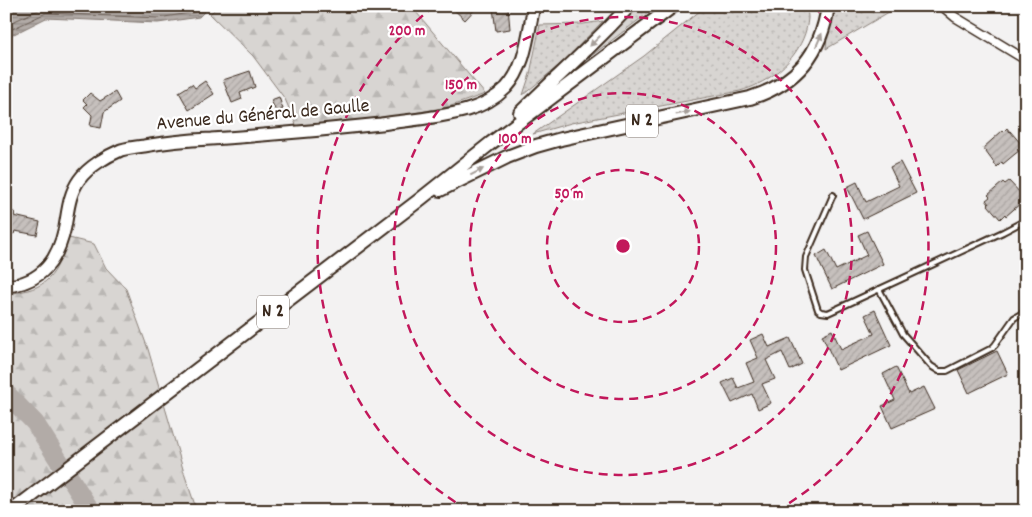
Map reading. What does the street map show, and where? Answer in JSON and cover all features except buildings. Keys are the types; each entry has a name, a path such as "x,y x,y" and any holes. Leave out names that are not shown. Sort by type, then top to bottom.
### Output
{"main road":[{"name":"Avenue du Général de Gaulle","path":"6,286 26,282 38,276 47,268 60,247 69,201 79,180 97,162 109,155 124,149 171,142 318,131 431,118 467,110 481,105 506,88 516,74 524,54 534,6"},
{"name":"N 2","path":"491,143 629,6"},
{"name":"N 2","path":"12,511 418,201 491,143 673,6"},
{"name":"N 2","path":"418,201 507,157 536,146 741,100 763,94 780,86 800,70 813,52 826,22 828,6"}],"street":[{"path":"942,6 955,17 1026,60"}],"lane":[{"path":"833,195 806,257 805,264 805,270 820,312 828,313 1026,220"},
{"path":"879,289 903,334 931,366 939,371 947,371 992,348 1014,318 1026,311"}],"green space":[{"path":"218,6 411,6 485,94 448,107 408,114 297,127 285,99 253,56 210,14"},
{"path":"639,6 657,6 574,69"},
{"path":"706,6 806,6 808,18 803,39 792,57 776,73 752,87 740,91 571,123 533,134 644,56"},
{"path":"833,6 899,6 826,49 828,24"},
{"path":"603,21 563,62 523,95 530,74 540,25 583,24"},
{"path":"69,238 94,244 106,268 126,289 148,349 197,511 6,511 6,294 32,289 48,279 54,272"}],"water":[{"path":"6,6 210,6 199,17 158,23 46,18 6,38"}],"waterway":[{"path":"6,393 35,423 91,511"}]}
